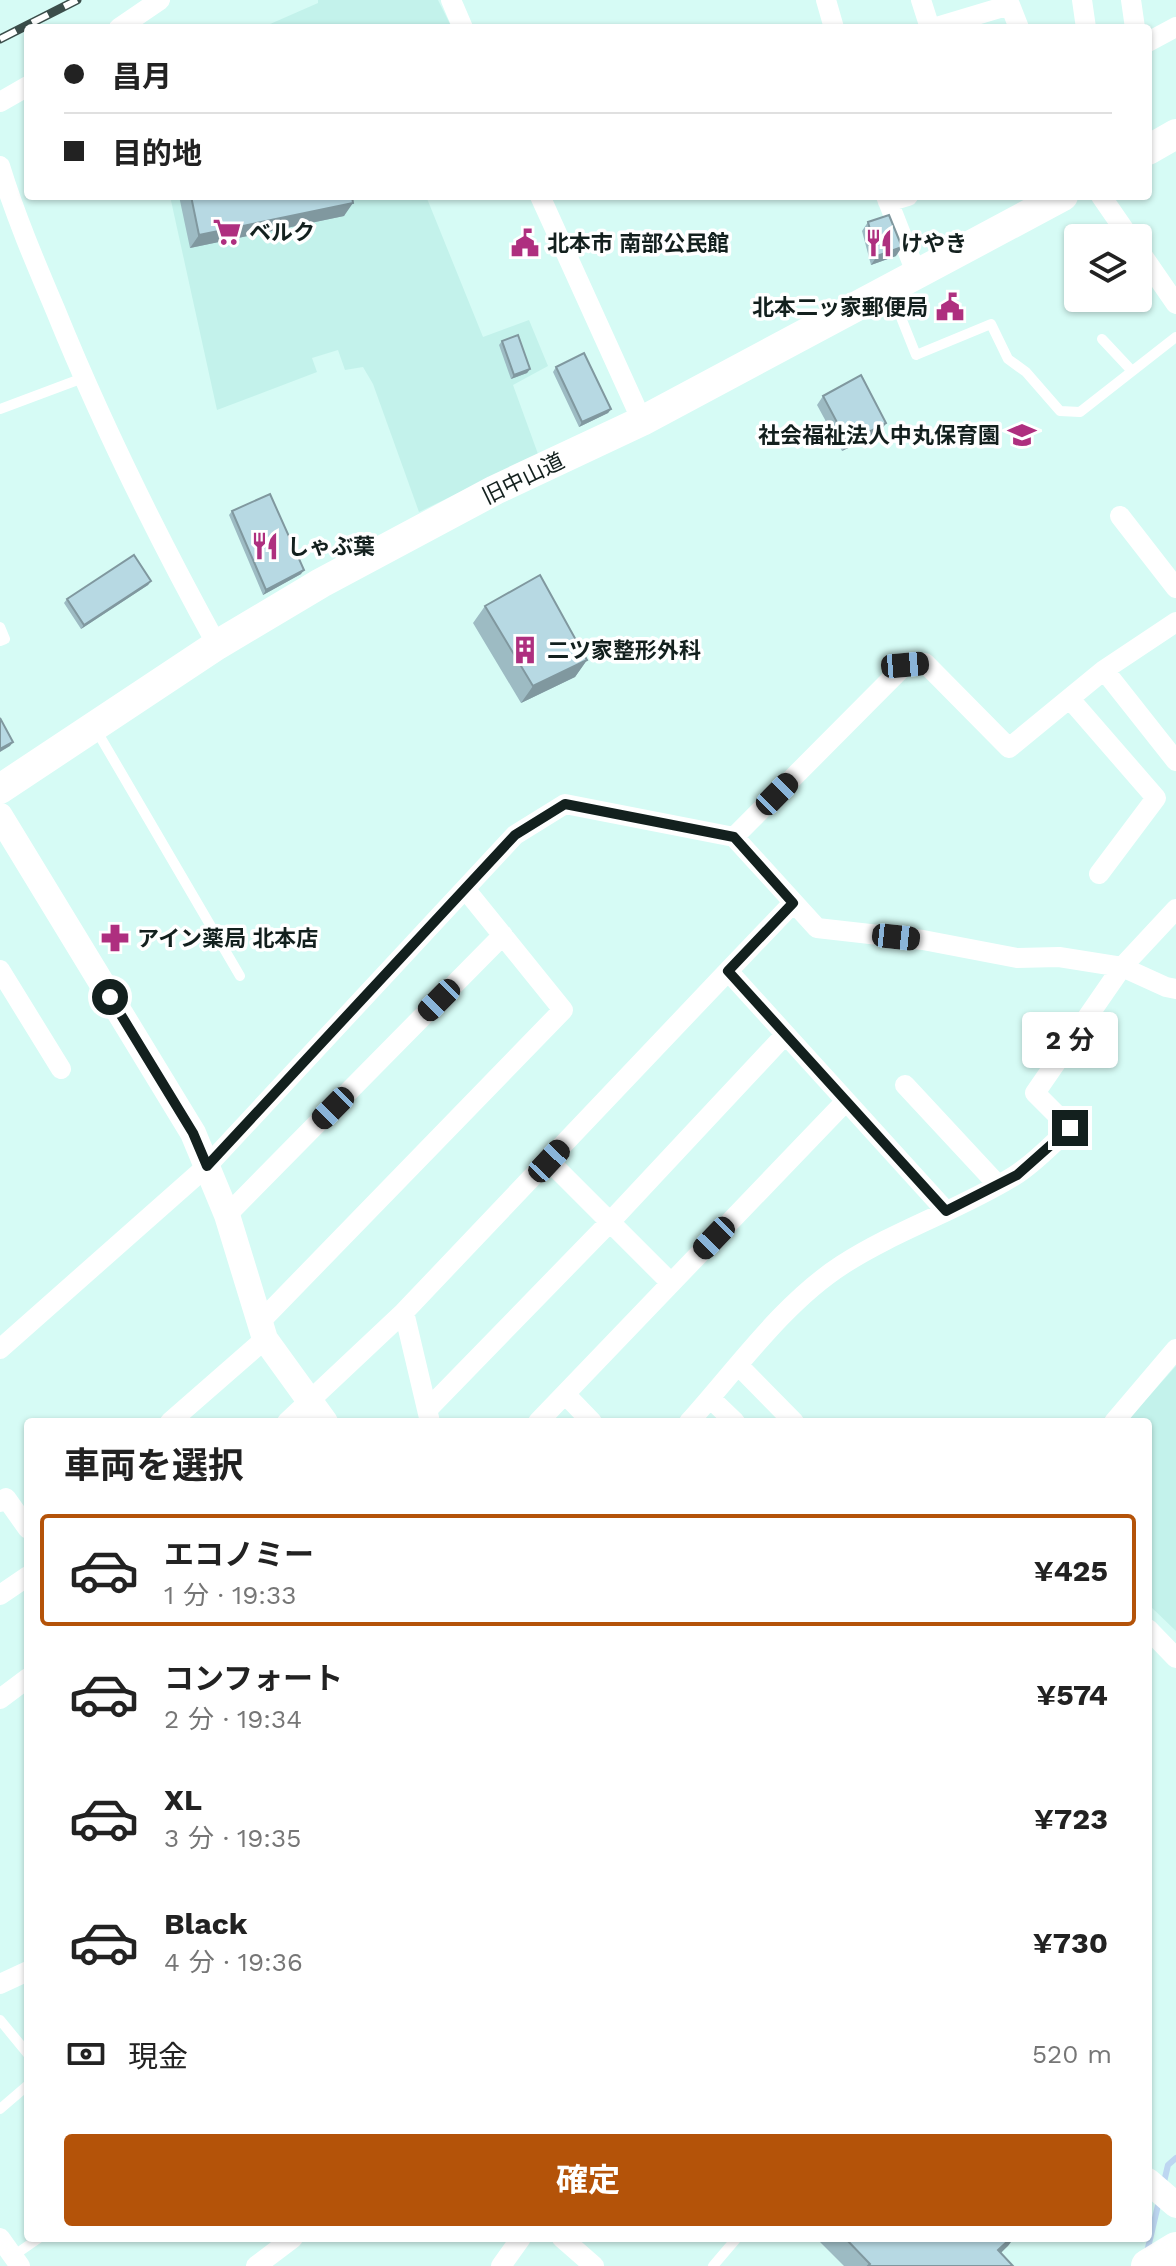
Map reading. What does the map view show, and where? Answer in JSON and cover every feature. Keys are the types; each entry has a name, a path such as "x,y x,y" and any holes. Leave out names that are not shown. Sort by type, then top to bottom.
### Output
{"highway":[{"path":"1148,2266 1176,2249"}],"main road":[{"path":"1152,148 1176,134"},
{"name":"旧中山道","path":"0,789 217,645 348,568 495,490 642,421 1056,200"}],"street":[{"path":"125,24 160,0"},
{"path":"451,0 461,24"},
{"path":"826,0 833,24"},
{"path":"921,0 930,24"},
{"path":"1082,0 1085,24"},
{"path":"1131,0 1134,24"},
{"path":"945,24 1018,2 1019,24"},
{"path":"1152,40 1176,27"},
{"path":"0,102 24,88"},
{"path":"0,166 15,213 83,378 169,559 217,645"},
{"path":"542,200 642,421"},
{"path":"887,200 917,275"},
{"path":"1104,200 1120,224"},
{"path":"1152,269 1176,304"},
{"path":"1120,516 1176,588"},
{"path":"734,837 905,665 925,663 1009,748 1104,670 1176,622"},
{"path":"1104,670 1176,761"},
{"path":"1070,699 1156,798 1099,874"},
{"path":"0,1349 207,1166 515,835 565,804 734,837 817,928 923,940 1017,958 1059,957 1122,967 1176,989"},
{"path":"0,816 193,1133 227,1215 261,1331 317,1413 404,1312 793,903"},
{"path":"177,1418 563,1010 466,890"},
{"path":"692,1418 784,1314 839,1267 897,1232 1017,1175 1070,1128 1035,1093 1122,967 1176,909"},
{"path":"227,1215 503,935"},
{"path":"0,970 61,1069"},
{"path":"728,971 946,1211"},
{"path":"428,1416 784,1036"},
{"path":"905,1085 998,1185"},
{"path":"542,1418 845,1102"},
{"path":"549,1161 671,1283"},
{"path":"404,1312 428,1416"},
{"path":"1117,1418 1176,1349"},
{"path":"739,1366 790,1418"},
{"path":"565,1394 588,1418"},
{"path":"710,1398 731,1418"},
{"path":"2,1496 24,1524"},
{"path":"0,1595 24,1579"},
{"path":"1152,1633 1176,1658"},
{"path":"0,1699 24,1681"},
{"path":"0,1984 24,1973"},
{"path":"0,2238 17,2261"},
{"path":"256,2266 288,2242"},
{"path":"501,2266 518,2242"},
{"path":"567,2242 594,2266"}],"lane":[{"path":"889,289 916,355 991,324 1008,359 1026,372 1060,411 1080,412 1176,337"},
{"path":"1102,339 1132,371"},
{"path":"0,409 83,378"},
{"path":"0,627 5,639 0,641"},
{"path":"94,726 240,976"},
{"path":"0,2020 24,2049"},
{"path":"0,2109 24,2088"},
{"path":"17,2261 35,2242"},
{"path":"713,2266 733,2242"}],"shaded area":[{"path":"318,0 438,0 450,24 270,24 318,3"},
{"path":"171,200 428,200 483,337 529,320 548,366 513,385 538,454 419,512 373,384 363,367 345,370 338,350 312,358 317,372 217,410"},
{"path":"1176,1366 1176,1631 1152,1608 1152,1418 1130,1418"}],"building":[{"path":"192,200 353,200 353,203 199,235"},
{"path":"889,215 902,247 877,256 868,222"},
{"path":"518,335 530,369 514,375 502,341"},
{"path":"584,353 611,409 582,422 556,367"},
{"path":"861,375 886,423 848,443 823,396"},
{"name":"しゃぶ葉","path":"270,494 304,570 266,590 232,511"},
{"path":"134,555 151,581 84,625 67,599"},
{"name":"二ツ家整形外科","path":"540,575 587,660 533,686 485,606"},
{"path":"0,718 13,742 0,749"},
{"path":"849,2242 1007,2242 998,2250 1013,2266 868,2266 870,2264"}],"waterway":[{"path":"1163,2186 1168,2165 1176,2158"},
{"path":"1152,2231 1159,2201"},
{"path":"1147,2252 1149,2242"}],"railway":[{"path":"30,24 77,0"},
{"path":"0,39 24,27"}],"place":[{"name":"ベルク","path":"227,232"},
{"name":"北本市 南部公民館","path":"525,243"},
{"name":"けやき","path":"879,243"},
{"name":"北本二ッ家郵便局","path":"950,307"},
{"name":"社会福祉法人中丸保育園","path":"1022,435"},
{"name":"しゃぶ葉","path":"265,546"},
{"name":"二ツ家整形外科","path":"525,650"},
{"name":"アイン薬局 北本店","path":"115,938"}],"route":[{"path":"110,997 193,1133 207,1166 515,835 565,804 734,837 793,903 728,971 946,1211 1017,1175 1070,1128"}]}
